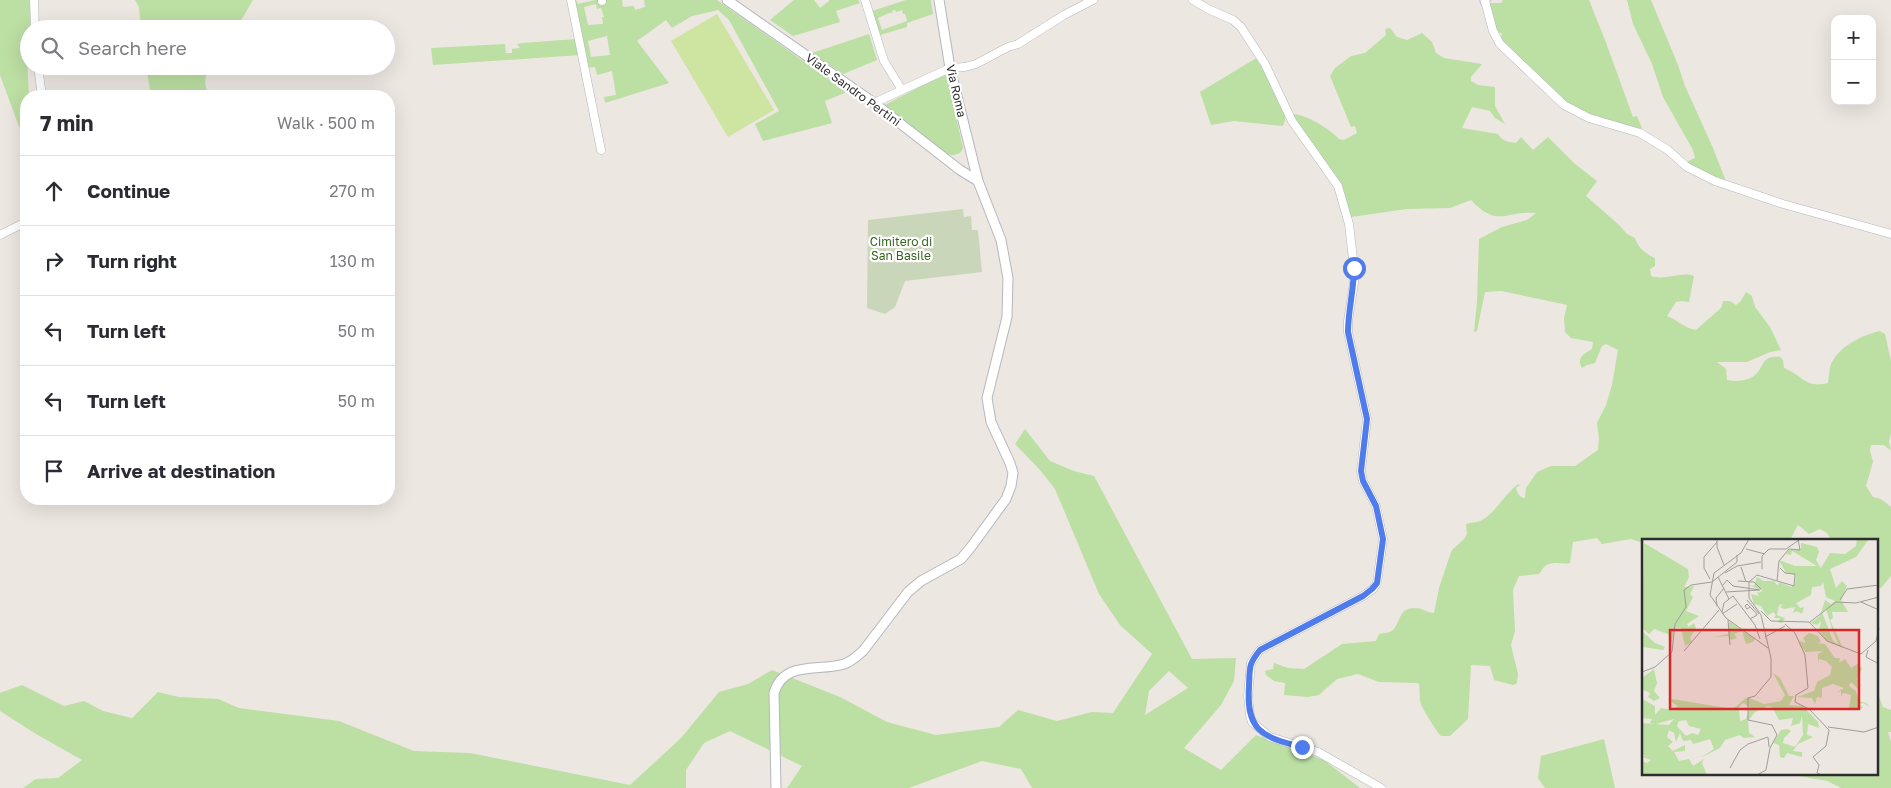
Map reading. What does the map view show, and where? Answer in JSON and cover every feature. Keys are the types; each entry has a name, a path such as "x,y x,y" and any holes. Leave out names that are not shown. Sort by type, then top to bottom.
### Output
{"street":[{"path":"34,0 35,20"},
{"path":"571,0 600,150"},
{"name":"Viale Sandro Pertini","path":"727,0 874,103 960,170 978,181"},
{"path":"865,0 884,61 902,90"},
{"name":"Via Roma","path":"776,788 774,693 777,683 783,676 792,671 844,664 854,659 908,592 921,581 961,559 1006,499 1011,486 1012,473 1010,463 991,422 987,398 1007,317 1008,278 1001,240 978,181 950,68 939,0"},
{"path":"874,103 950,68 976,64 1008,47 1018,44 1064,15 1093,0"},
{"path":"1193,0 1208,10 1233,20 1241,27 1265,64 1292,121 1338,186 1349,224 1354,268 1348,332 1367,419 1361,471 1363,481 1376,506 1383,539 1377,583 1372,589 1363,596 1260,650 1250,663 1248,696 1250,715 1252,722 1270,737 1318,752 1381,788"},
{"path":"1485,1 1492,31 1500,44 1564,106 1589,118 1640,133 1668,150 1687,166 1715,181 1783,204 1891,234"},
{"path":"39,75 41,90"},
{"path":"0,235 20,225"}],"green space":[{"path":"0,0 33,0 31,20 20,20 20,75 28,75 29,90 20,90 20,129 0,75"},
{"path":"135,0 253,0 241,20 140,20 139,7"},
{"path":"574,0 578,4 596,0 622,0 623,7 634,6 635,10 645,7 644,0 717,0 847,92 825,101 832,123 763,141 755,124 779,111 729,20 718,10 692,16 672,28 666,20 637,41 669,83 605,103 604,97 616,95 612,71 597,75 595,67 587,68","holes":["596,4 597,9 601,8 604,17 602,17 603,24 588,25 584,7","607,36 610,55 591,57 588,41"]},
{"path":"794,0 814,0 820,8 829,0 858,0 860,3 836,11 840,22 793,36 770,20"},
{"path":"906,0 931,0 933,14 907,23 907,27 880,35 872,11","holes":["895,10 896,12 902,10 907,21 882,30 878,18 892,13 892,11"]},
{"path":"1503,0 1589,0 1633,117 1637,116 1642,128 1640,129 1653,136 1686,162 1695,158 1693,150 1663,97 1652,64 1633,24 1627,0 1651,0 1727,184 1702,175 1658,143 1576,112 1500,42 1502,33 1497,32 1489,5 1491,3 1501,3"},
{"path":"717,14 774,110 728,137 671,41"},
{"path":"1390,28 1397,37 1407,40 1422,33 1432,42 1436,53 1444,58 1482,64 1471,77 1471,81 1478,85 1495,87 1495,106 1505,124 1495,118 1490,111 1472,107 1462,128 1498,134 1503,140 1513,143 1516,143 1521,137 1533,150 1548,137 1575,164 1597,181 1586,196 1627,234 1635,238 1638,245 1648,255 1655,258 1655,266 1650,269 1651,276 1694,276 1689,302 1676,302 1667,316 1688,328 1696,330 1721,308 1723,301 1730,301 1736,305 1746,292 1752,296 1755,307 1770,327 1781,350 1770,352 1747,362 1717,362 1726,369 1727,380 1749,379 1758,372 1766,359 1780,357 1783,360 1784,368 1809,383 1828,383 1833,360 1843,348 1857,339 1873,333 1880,331 1885,334 1891,361 1891,434 1889,441 1891,451 1884,445 1871,445 1870,450 1873,462 1866,486 1873,497 1881,499 1891,507 1891,576 1881,588 1878,588 1878,539 1830,539 1827,533 1820,529 1809,534 1798,525 1791,539 1642,539 1642,543 1631,539 1602,544 1597,538 1573,542 1570,563 1550,564 1544,567 1539,574 1519,576 1513,590 1515,631 1511,645 1518,674 1517,683 1513,685 1494,680 1490,666 1471,665 1468,719 1450,736 1441,736 1430,721 1421,704 1419,684 1417,683 1379,682 1358,674 1337,679 1319,695 1308,697 1284,695 1285,683 1274,681 1266,675 1265,671 1273,669 1274,663 1288,668 1304,669 1342,644 1376,641 1379,634 1393,630 1406,610 1418,608 1434,613 1439,588 1449,558 1452,550 1467,534 1466,524 1478,522 1486,517 1518,484 1520,485 1516,488 1518,493 1525,498 1526,488 1537,472 1551,466 1575,466 1598,450 1597,423 1606,405 1612,385 1618,350 1606,344 1602,346 1595,363 1582,368 1580,358 1592,349 1593,342 1571,338 1565,332 1564,318 1567,305 1502,291 1485,292 1477,331 1474,332 1479,239 1502,227 1527,220 1536,213 1495,216 1480,209 1471,200 1450,208 1407,209 1351,217 1340,183 1292,114 1304,116 1330,131 1339,139 1344,140 1357,133 1355,126 1351,127 1330,76 1335,68 1351,56 1365,53 1386,35 1385,29"},
{"path":"869,34 877,60 843,74 812,53"},
{"path":"577,39 580,55 433,65 431,48 505,44 506,53 512,53 512,49 520,48 517,44"},
{"path":"1258,57 1285,115 1283,126 1234,121 1211,125 1200,92"},
{"path":"946,73 963,148 958,154 952,155 938,150 881,107"},
{"path":"148,75 206,75 205,79 207,90 150,90"},
{"name":"Cimitero di San Basile","path":"963,209 964,217 971,216 972,230 978,230 982,272 905,281 895,307 885,314 867,308 868,220"},
{"path":"1025,429 1050,461 1074,471 1094,476 1192,659 1236,658 1234,681 1221,705 1184,748 1221,770 1256,735 1324,760 1360,788 1032,788 1021,769 982,761 909,788 787,788 802,766 730,731 704,743 686,770 686,788 23,788 36,779 58,778 82,760 0,711 0,693 22,685 64,706 84,701 103,711 132,718 158,692 179,697 218,699 239,708 339,721 414,751 470,753 630,785 681,738 719,692 748,684 772,670 840,697 887,722 936,735 999,727 1018,710 1057,721 1092,712 1113,713 1152,654 1120,625 1099,594 1055,489 1015,444","holes":["1169,671 1188,688 1145,715 1149,691"]},
{"path":"1878,694 1883,707 1891,710 1891,732 1888,732 1891,742 1891,788 1841,788 1827,781 1798,776 1878,776"},
{"path":"1604,739 1615,788 1545,788 1538,778 1541,756"}],"route":[{"path":"1302,747 1270,737 1252,722 1248,696 1250,663 1260,650 1363,596 1377,583 1383,539 1376,506 1363,481 1361,471 1367,419 1348,332 1354,268"}]}
